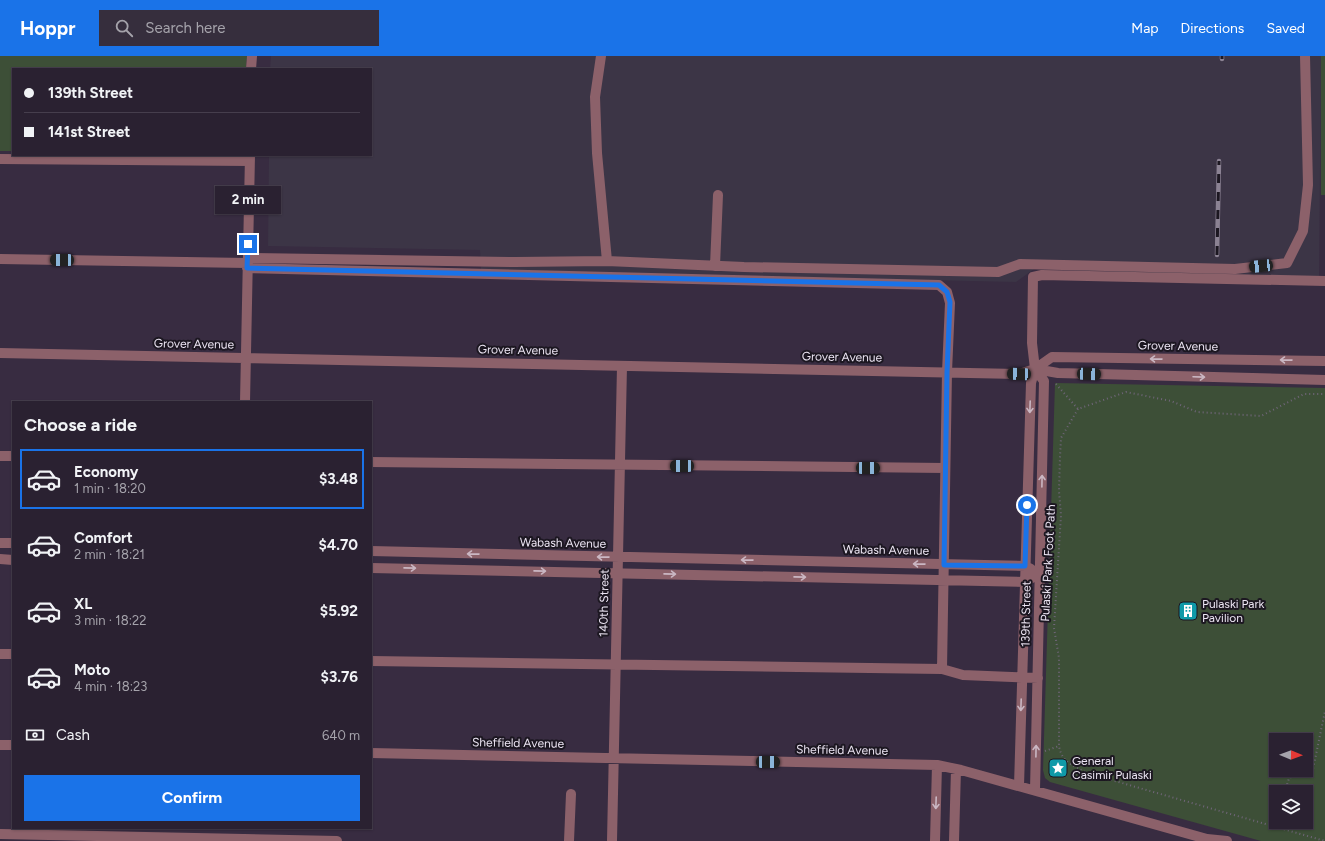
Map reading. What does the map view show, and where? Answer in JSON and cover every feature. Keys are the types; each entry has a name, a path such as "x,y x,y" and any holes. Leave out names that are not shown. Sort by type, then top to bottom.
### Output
{"street":[{"path":"251,68 252,56"},
{"path":"602,56 595,97 597,153 607,261"},
{"path":"248,263 607,261 715,266 998,272 1020,264 1235,269 1287,263 1303,231 1308,185 1305,56"},
{"path":"0,159 250,158 245,401"},
{"path":"715,266 718,195"},
{"path":"0,259 248,263 939,285 947,292 950,302 947,372 942,669"},
{"name":"139th Street","path":"1019,786 1031,383 1035,369 1032,343 1033,277 1050,275 1325,281"},
{"name":"Grover Avenue","path":"0,353 1019,374 1035,369 1052,357 1325,361"},
{"name":"140th Street","path":"612,841 622,366"},
{"name":"Grover Avenue","path":"1035,369 1058,373 1325,380"},
{"name":"139th Street","path":"1035,369 1044,381 1035,790"},
{"path":"0,456 12,456"},
{"path":"372,462 946,468"},
{"path":"0,543 12,543"},
{"name":"Wabash Avenue","path":"372,552 1025,566 1040,573"},
{"path":"0,559 12,560"},
{"path":"372,568 1025,582 1040,573"},
{"path":"0,654 12,654"},
{"path":"372,661 942,669 963,675 1038,678"},
{"path":"0,745 12,745"},
{"name":"Sheffield Avenue","path":"372,753 937,766 956,769 1035,790 1192,838 1227,841"},
{"path":"935,841 937,766"},
{"path":"954,841 956,769"},
{"path":"569,841 571,794"},
{"path":"0,834 236,836 337,841"}],"path":[{"path":"1055,383 1078,409 1126,392 1171,401 1196,412 1261,416 1304,394 1325,394"},
{"name":"Pulaski Park Foot Path","path":"1078,409 1061,438 1060,450 1059,491 1061,516 1054,628 1059,658 1059,746 1061,754 1067,762 1087,773 1269,825"},
{"path":"1287,785 1289,778 1299,774 1312,774 1325,711"},
{"path":"1043,752 1059,746"},
{"name":"Pulaski Park Foot Path","path":"1282,829 1325,841"}],"shaded area":[{"path":"271,56 1321,56 1319,279 1034,269 1016,282 481,270 480,250 268,246 269,156 372,156 372,68 270,68"}],"green space":[{"path":"0,56 247,56 246,68 12,68 12,151 0,151"},
{"path":"1321,56 1325,56 1325,195 1321,195"},
{"path":"1055,383 1325,388 1325,841 1261,841 1050,782 1045,778 1043,770"}],"railway":[{"path":"1217,255 1219,161"}],"place":[{"name":"Pulaski Park Pavilion","path":"1188,611"},
{"name":"General Casimir Pulaski","path":"1058,768"}],"route":[{"path":"248,244 247,268 939,285 947,292 950,302 947,372 944,565 1025,566 1027,505"}]}
